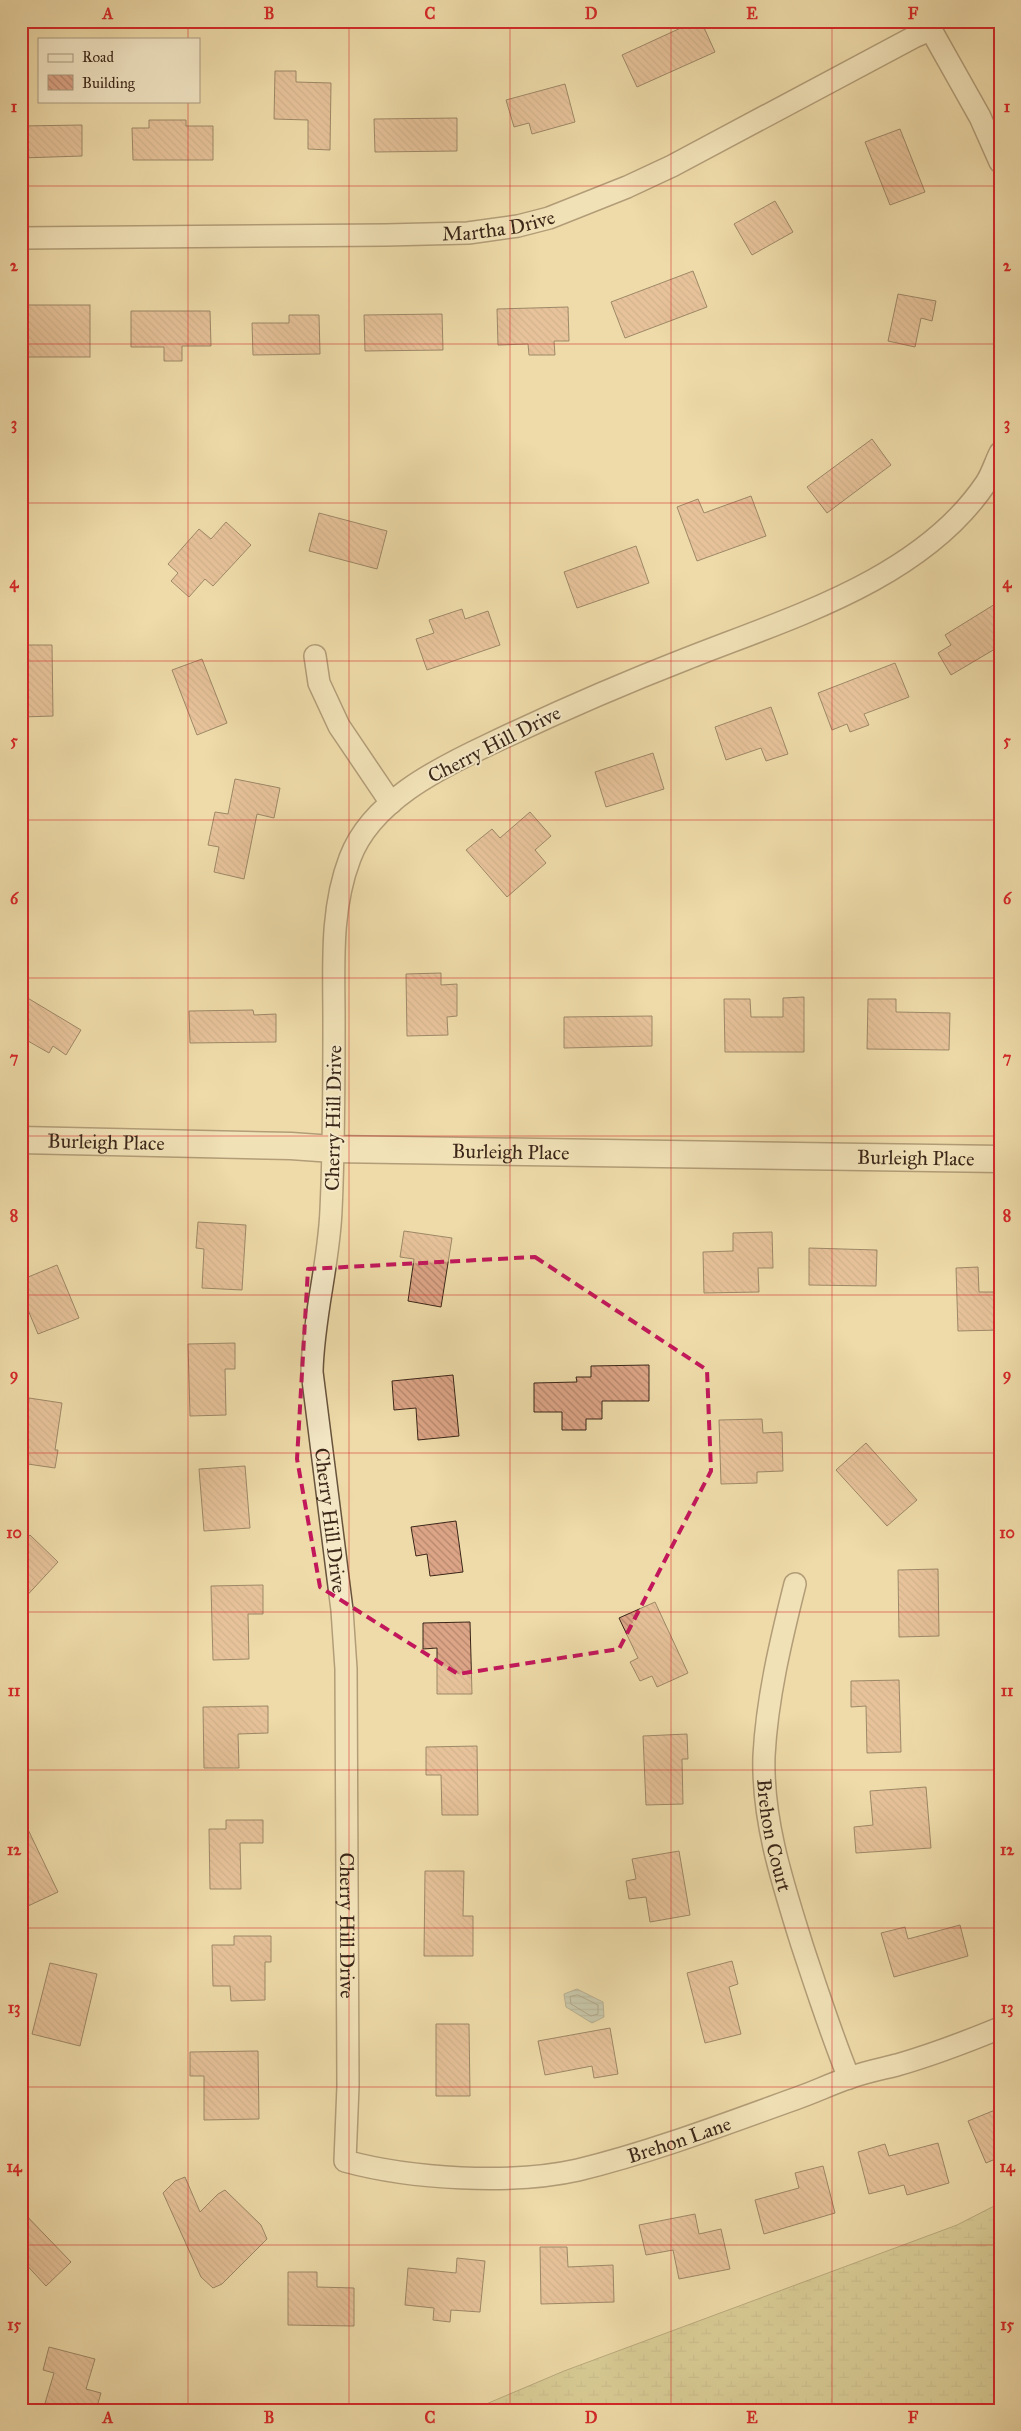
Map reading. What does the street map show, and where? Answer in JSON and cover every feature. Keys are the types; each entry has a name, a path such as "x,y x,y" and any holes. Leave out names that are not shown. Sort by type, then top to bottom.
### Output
{"street":[{"path":"928,26 942,46 980,117 1000,162"},
{"name":"Martha Drive","path":"21,238 386,235 468,233 518,226 549,218 636,183 914,36 928,26"},
{"name":"Cherry Hill Drive","path":"345,2161 348,2086 346,1669 342,1610 312,1372 312,1344 331,1216 334,1149 334,949 337,905 351,855 365,833 406,789 464,756 559,711 762,630 871,580 929,545 952,524 987,482 1000,453"},
{"path":"315,656 319,683 339,726 391,803"},
{"name":"Burleigh Place","path":"21,1140 290,1146 334,1149 1000,1160"},
{"name":"Brehon Court","path":"795,1584 782,1638 767,1719 764,1758 768,1817 785,1889 832,2036 849,2078"},
{"name":"Brehon Lane","path":"345,2161 371,2168 499,2178 539,2176 576,2170 622,2158 849,2078 939,2052 1000,2028"}],"highlighted area":[{"path":"535,1257 707,1370 711,1471 619,1649 458,1674 320,1587 297,1459 308,1269"}],"green space":[{"path":"1000,2203 1000,2410 472,2410 564,2371 957,2225"}],"water":[{"path":"577,1989 603,2002 604,2017 592,2023 566,2007 564,1994"}],"building":[{"path":"696,21 701,21 715,52 637,87 622,55"},
{"path":"275,71 296,71 296,82 331,83 330,150 308,149 308,120 274,119"},
{"path":"565,84 575,122 532,134 529,123 514,127 506,100"},
{"path":"457,118 457,151 375,152 374,119"},
{"path":"149,120 186,120 186,126 213,126 213,160 133,160 132,128 149,128"},
{"path":"82,125 82,156 21,158 21,126"},
{"path":"900,129 925,192 890,205 865,142"},
{"path":"775,201 793,232 752,255 734,224"},
{"path":"693,271 707,307 625,338 611,302"},
{"path":"898,294 936,301 932,321 921,318 915,347 888,341"},
{"path":"21,305 90,305 90,357 21,357"},
{"path":"568,307 569,341 554,341 555,355 529,355 528,344 498,345 497,309"},
{"path":"131,311 210,311 211,346 182,346 182,361 164,361 164,347 131,347"},
{"path":"442,314 443,350 365,351 364,315"},
{"path":"289,315 319,315 320,354 253,355 252,323 289,323"},
{"path":"872,439 891,465 827,513 807,487"},
{"path":"751,496 766,536 697,561 677,507 698,499 704,513"},
{"path":"319,513 387,531 377,569 309,551"},
{"path":"226,522 251,545 213,586 205,579 189,597 171,581 178,573 168,564 199,529 211,539"},
{"path":"636,546 649,583 577,608 564,572"},
{"path":"1000,601 1000,646 951,675 938,653 951,645 945,635"},
{"path":"462,609 465,619 488,611 500,645 427,670 416,639 434,633 429,620"},
{"path":"21,645 52,645 53,716 22,717"},
{"path":"202,659 227,723 197,735 172,670"},
{"path":"895,663 909,697 864,714 869,725 850,732 847,724 832,730 818,693"},
{"path":"771,707 788,754 766,761 761,748 726,760 715,727"},
{"path":"653,753 664,789 606,807 595,772"},
{"path":"235,779 280,788 274,818 257,814 244,879 214,872 219,847 208,845 215,812 228,814"},
{"path":"530,812 551,836 535,850 546,863 507,897 466,850 492,829 500,838"},
{"path":"441,973 441,985 457,984 457,1016 447,1017 448,1035 407,1036 406,974"},
{"path":"21,994 81,1030 66,1055 53,1046 49,1053 21,1037"},
{"path":"804,997 804,1052 725,1052 724,999 750,999 751,1017 783,1017 783,998"},
{"path":"868,999 896,999 896,1012 950,1013 949,1050 867,1049"},
{"path":"253,1010 254,1015 276,1014 276,1042 190,1043 189,1011"},
{"path":"652,1016 652,1046 564,1048 564,1017"},
{"path":"198,1222 246,1225 242,1290 202,1288 204,1249 196,1248"},
{"path":"404,1231 452,1238 441,1307 408,1301 414,1259 400,1257"},
{"path":"772,1232 773,1268 758,1268 759,1292 704,1293 703,1252 733,1251 733,1233"},
{"path":"809,1248 877,1250 876,1286 809,1285"},
{"path":"57,1265 79,1318 38,1334 21,1293 21,1280"},
{"path":"978,1267 979,1292 1000,1292 1000,1330 958,1331 956,1268"},
{"path":"235,1343 235,1369 225,1369 226,1415 190,1416 188,1344"},
{"path":"649,1365 649,1401 602,1401 602,1419 586,1419 586,1430 562,1430 562,1412 534,1412 534,1383 577,1382 576,1377 591,1377 591,1366"},
{"path":"453,1375 459,1436 418,1440 416,1408 394,1410 392,1381"},
{"path":"29,1398 62,1403 55,1450 58,1450 55,1468 21,1463"},
{"path":"762,1419 763,1433 782,1432 783,1471 757,1472 757,1483 721,1484 719,1420"},
{"path":"866,1443 917,1500 887,1526 836,1470"},
{"path":"245,1466 250,1528 204,1531 199,1469"},
{"path":"456,1521 463,1572 430,1576 427,1554 416,1556 411,1527"},
{"path":"30,1535 58,1562 21,1602 21,1544"},
{"path":"938,1569 939,1636 899,1637 898,1570"},
{"path":"263,1585 263,1614 248,1614 249,1659 213,1660 211,1586"},
{"path":"655,1602 688,1673 657,1687 652,1676 640,1681 630,1662 638,1658 619,1618"},
{"path":"470,1622 472,1694 437,1694 437,1648 423,1649 423,1623"},
{"path":"899,1680 901,1752 867,1753 866,1706 851,1707 851,1681"},
{"path":"268,1706 268,1733 238,1734 239,1768 204,1768 203,1707"},
{"path":"687,1734 688,1759 682,1759 683,1804 646,1805 643,1736"},
{"path":"477,1746 478,1815 442,1815 441,1775 426,1775 426,1747"},
{"path":"926,1787 931,1848 856,1853 854,1827 873,1825 870,1791"},
{"path":"21,1815 58,1892 28,1906 21,1893"},
{"path":"226,1820 263,1820 263,1843 240,1843 241,1889 210,1889 209,1829 226,1829"},
{"path":"679,1851 690,1915 650,1922 646,1897 629,1899 626,1881 636,1879 632,1859"},
{"path":"425,1871 464,1871 463,1916 473,1916 473,1956 424,1956"},
{"path":"960,1925 968,1956 894,1977 881,1933 905,1927 908,1939"},
{"path":"234,1936 271,1936 271,1962 265,1962 265,2000 231,2001 230,1986 213,1986 212,1945 234,1945"},
{"path":"732,1961 738,1984 729,1987 741,2034 705,2043 687,1973"},
{"path":"50,1963 97,1974 80,2046 32,2034"},
{"path":"436,2024 469,2024 470,2096 436,2096"},
{"path":"610,2028 618,2074 594,2078 592,2066 545,2075 538,2041"},
{"path":"258,2051 259,2119 204,2120 204,2076 190,2076 190,2052"},
{"path":"1000,2108 1000,2157 986,2163 968,2121"},
{"path":"938,2143 949,2183 907,2195 904,2185 869,2194 858,2152 885,2144 889,2156"},
{"path":"823,2166 835,2213 764,2234 755,2200 799,2188 795,2173"},
{"path":"185,2177 200,2212 218,2194 225,2190 261,2225 267,2239 222,2284 213,2288 201,2277 163,2193 175,2181"},
{"path":"21,2210 71,2262 46,2286 21,2259"},
{"path":"695,2214 699,2234 721,2229 730,2269 679,2279 673,2250 646,2255 639,2225"},
{"path":"540,2247 567,2247 568,2267 613,2265 614,2302 541,2304"},
{"path":"457,2258 485,2261 480,2312 451,2310 450,2322 433,2320 434,2308 405,2305 408,2268 456,2273"},
{"path":"288,2272 317,2272 317,2287 354,2288 354,2326 288,2325"},
{"path":"49,2347 95,2359 86,2389 101,2393 96,2410 43,2410 54,2373 43,2370"}]}
